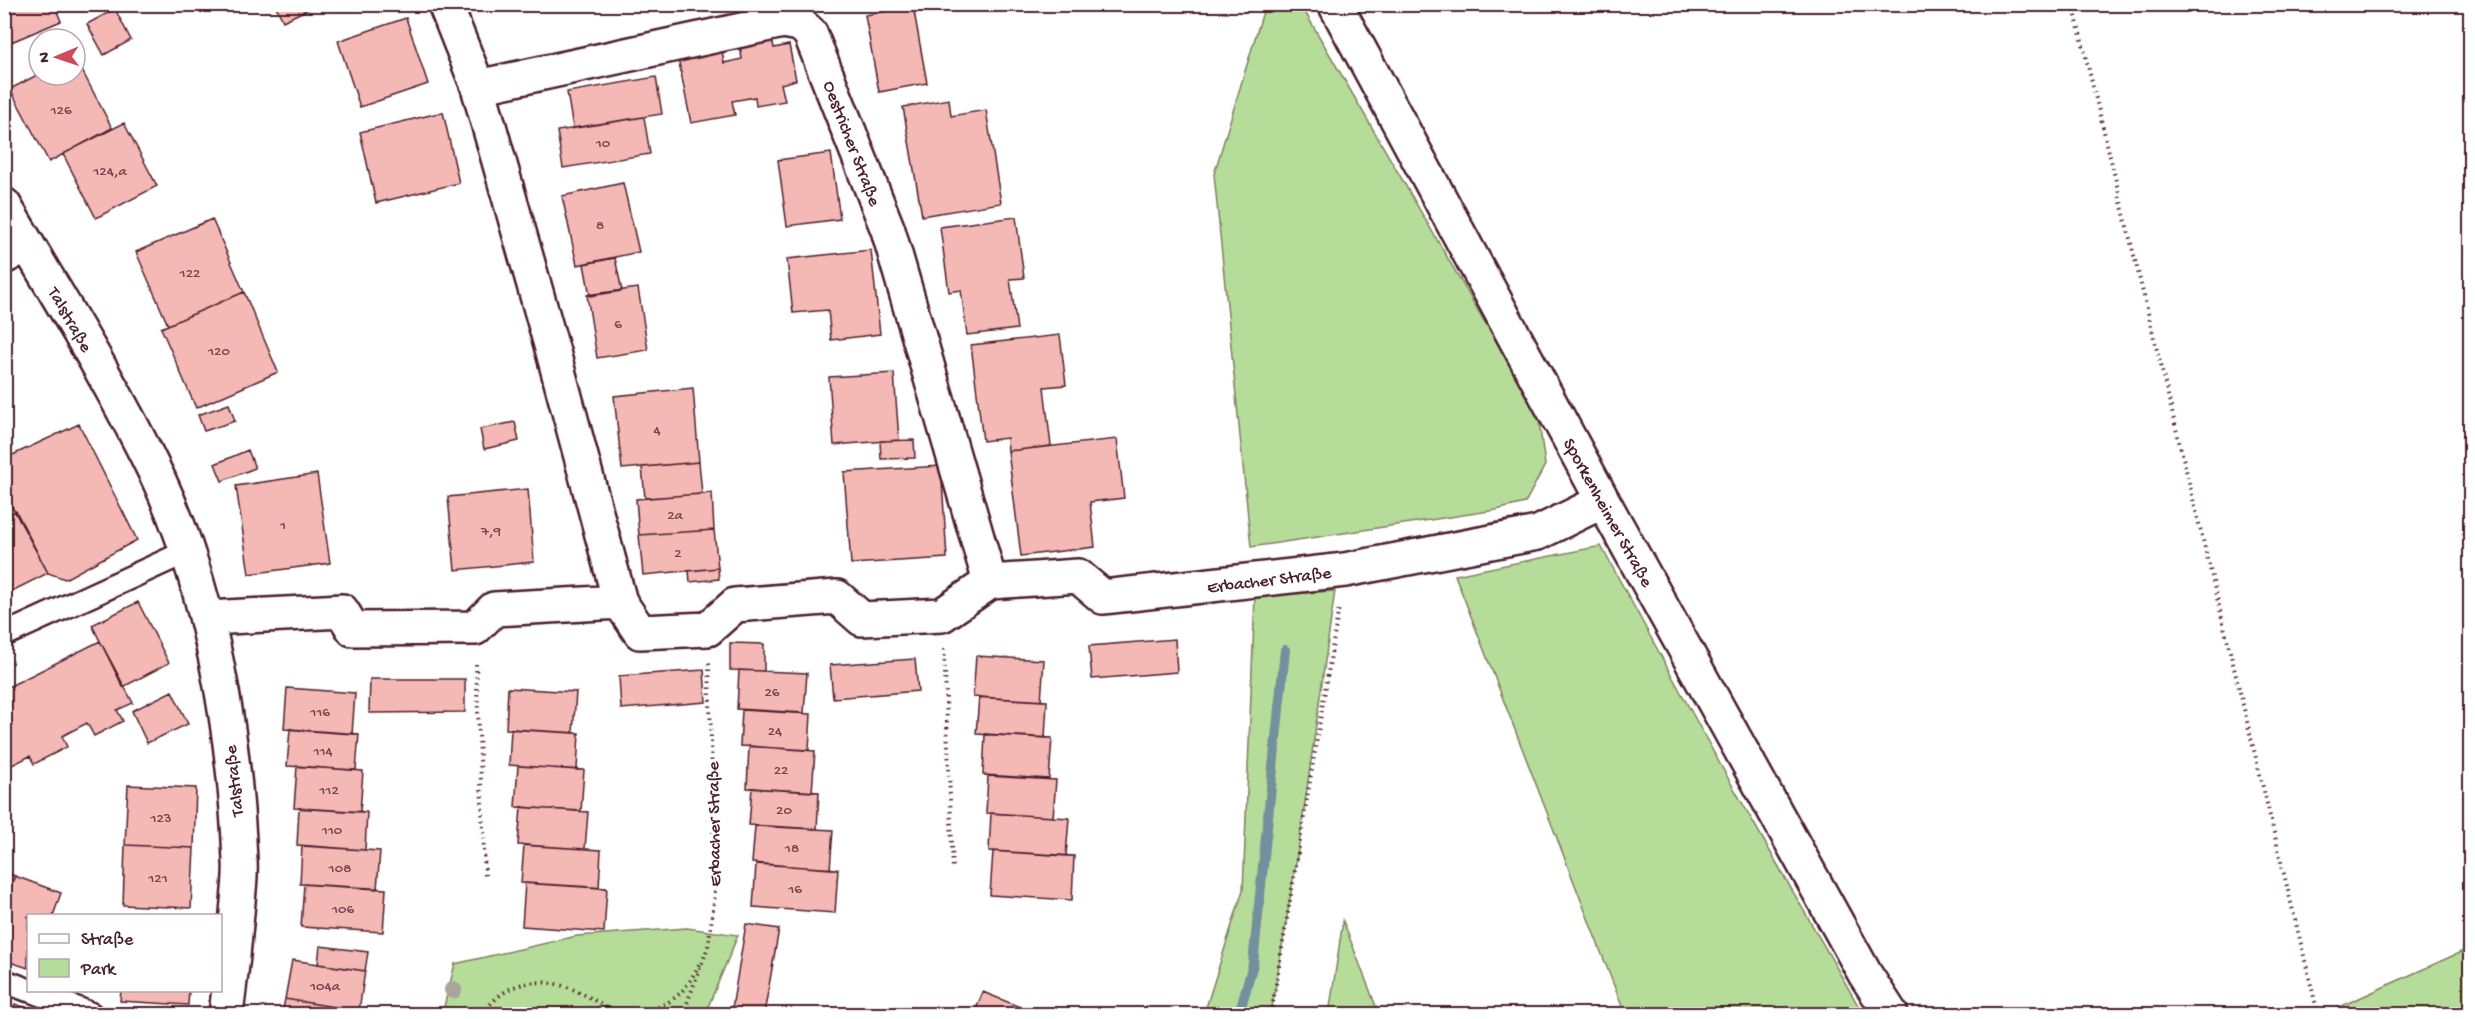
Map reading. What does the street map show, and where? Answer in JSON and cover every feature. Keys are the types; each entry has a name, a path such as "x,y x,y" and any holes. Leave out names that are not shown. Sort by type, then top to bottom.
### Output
{"street":[{"path":"445,4 478,87 620,602 640,632 708,629 735,605 837,597 862,619 942,615 990,582"},
{"name":"Sporkenheimer Straße","path":"1335,4 1603,501 1865,974 1891,1014"},
{"name":"Oestricher Straße","path":"478,87 783,21 800,24 810,33 888,230 990,582"},
{"name":"Talstraße","path":"4,205 17,256 120,405 158,479 188,551 207,618 230,745 240,863 234,955 226,1014"},
{"name":"Erbacher Straße","path":"990,582 1078,576 1103,597 1345,570 1538,533 1603,501"},
{"path":"207,618 342,611 353,629 475,628 494,609 620,602"}],"lane":[{"path":"4,635 188,551"},
{"path":"4,981 27,989"},
{"path":"34,992 91,1014"}],"path":[{"path":"2073,4 2318,1014"},
{"path":"1271,1014 1345,570"},
{"path":"942,615 953,870"},
{"path":"475,628 485,876"},
{"name":"Erbacher Straße","path":"683,1014 708,946 715,895 708,629"},
{"path":"641,1014 671,1001 687,986 708,946"},
{"path":"483,1014 490,1004 516,987 538,981 560,983 603,1006 613,1014"}],"green space":[{"path":"1265,5 1301,5 1538,414 1545,465 1525,503 1496,510 1251,547 1214,174"},
{"path":"1601,546 1720,764 1863,1014 1625,1014 1455,575"},
{"path":"1335,591 1300,838 1271,1014 1204,1014 1243,890 1255,596"},
{"path":"1343,921 1379,1014 1329,1014"},
{"path":"687,928 738,935 705,1014 442,1014 455,964 577,936"},
{"path":"2470,948 2470,1014 2324,1014"}],"building":[{"path":"4,4 54,4 61,21 47,27 27,27 27,35 4,45"},
{"path":"275,4 319,4 283,21"},
{"path":"457,4 486,4 486,5 461,15"},
{"path":"913,6 927,83 879,92 865,15"},
{"path":"115,9 131,40 104,55 87,24"},
{"path":"406,18 428,84 360,107 338,41"},
{"path":"772,38 774,48 789,45 796,80 781,84 785,101 756,106 755,97 732,101 735,115 691,123 678,58 722,50 724,63 742,59 740,45"},
{"path":"656,77 662,114 573,128 567,92"},
{"path":"27,80 27,87 87,87 87,80 112,128 49,162 10,89"},
{"path":"949,99 951,116 986,110 1001,203 922,216 903,107"},
{"path":"443,112 459,183 376,203 360,132"},
{"path":"644,117 650,154 563,168 557,131"},
{"path":"124,123 157,186 96,218 63,154"},
{"path":"831,153 840,219 787,226 778,160"},
{"path":"623,183 639,252 577,265 562,196"},
{"path":"1016,217 1024,278 1010,279 1017,329 967,335 961,290 949,292 940,227"},
{"path":"212,219 244,292 168,325 136,252"},
{"path":"871,250 880,334 831,340 828,310 793,313 787,259"},
{"path":"615,258 622,291 590,296 584,264"},
{"path":"638,288 648,350 597,358 587,295"},
{"path":"244,292 278,372 196,408 161,328"},
{"path":"1060,335 1066,385 1044,387 1051,446 1008,451 1007,438 983,441 971,345"},
{"path":"894,373 899,440 834,445 829,377"},
{"path":"693,388 699,462 622,469 614,396"},
{"path":"229,404 235,421 204,431 198,415"},
{"path":"515,422 519,441 484,449 480,429"},
{"path":"79,424 137,540 65,579 48,573 4,492 4,459"},
{"path":"1117,439 1124,498 1090,502 1095,547 1021,556 1008,451"},
{"path":"914,440 915,458 881,459 880,441"},
{"path":"248,450 255,468 222,481 215,464"},
{"path":"699,462 702,494 645,498 642,467"},
{"path":"941,466 947,558 851,564 844,472"},
{"path":"317,474 330,563 249,574 236,486"},
{"path":"528,489 534,562 455,570 448,497"},
{"path":"712,493 714,530 639,535 636,499"},
{"path":"16,511 48,573 4,595 4,517"},
{"path":"714,530 718,568 643,575 639,535"},
{"path":"718,568 719,579 690,582 689,571"},
{"path":"138,602 169,663 123,687 92,625"},
{"path":"1175,639 1177,672 1092,679 1089,646"},
{"path":"100,641 133,703 117,710 123,721 94,736 87,723 62,736 67,747 34,764 30,756 4,769 4,689"},
{"path":"730,643 764,644 764,671 730,670"},
{"path":"976,656 1044,660 1041,701 973,697"},
{"path":"915,659 918,691 833,698 830,665"},
{"path":"704,670 706,702 621,709 619,676"},
{"path":"739,670 807,673 804,713 737,709"},
{"path":"370,679 465,679 465,712 369,713"},
{"path":"287,688 355,693 352,734 284,729"},
{"path":"508,688 576,692 573,733 506,729"},
{"path":"172,691 188,724 147,743 132,711"},
{"path":"979,697 1047,701 1045,738 976,734"},
{"path":"742,710 811,714 809,750 740,746"},
{"path":"290,729 359,734 356,770 287,766"},
{"path":"511,729 579,733 577,770 509,765"},
{"path":"985,734 1052,738 1049,779 983,775"},
{"path":"749,746 815,751 812,792 747,788"},
{"path":"297,766 363,771 360,812 294,808"},
{"path":"518,766 584,770 581,811 515,807"},
{"path":"988,776 1056,780 1053,817 986,813"},
{"path":"128,785 196,788 194,848 125,845"},
{"path":"752,788 819,792 817,829 749,825"},
{"path":"521,807 588,812 585,849 518,845"},
{"path":"299,808 367,812 365,850 297,845"},
{"path":"991,813 1069,818 1066,856 989,851"},
{"path":"755,826 833,830 830,869 752,863"},
{"path":"125,845 194,848 191,908 123,905"},
{"path":"524,845 601,850 599,888 521,883"},
{"path":"302,846 380,851 377,889 300,884"},
{"path":"993,851 1074,856 1072,900 990,895"},
{"path":"756,864 838,869 835,913 753,907"},
{"path":"4,872 15,876 4,904"},
{"path":"15,876 61,893 54,914 27,914 27,968 4,960 4,904"},
{"path":"525,883 607,888 604,932 522,926"},
{"path":"304,884 386,889 383,932 301,927"},
{"path":"746,924 779,929 764,1014 731,1014"},
{"path":"320,946 368,952 365,971 318,964"},
{"path":"292,960 365,971 359,1011 285,999"},
{"path":"121,992 189,992 188,1005 120,1001"},
{"path":"983,992 1035,1013 1035,1014 974,1014"},
{"path":"285,999 359,1011 359,1014 282,1014"},
{"path":"15,1004 44,1014 11,1014"}],"waterway":[{"path":"1239,1014 1253,964 1285,650"}]}
